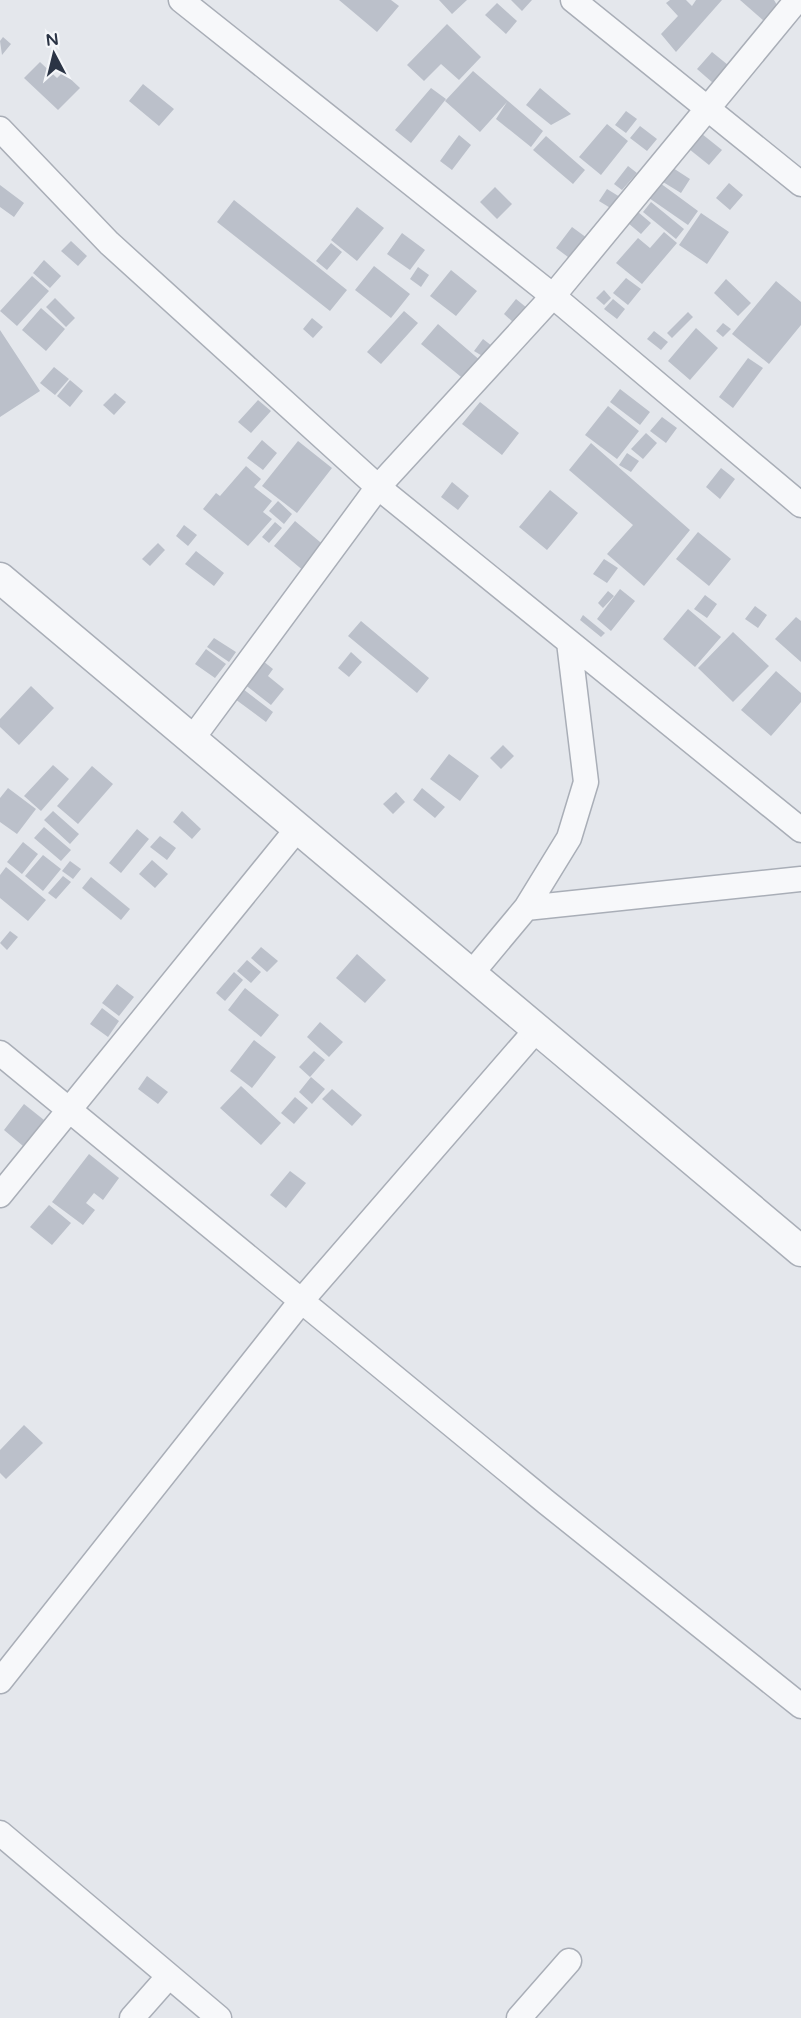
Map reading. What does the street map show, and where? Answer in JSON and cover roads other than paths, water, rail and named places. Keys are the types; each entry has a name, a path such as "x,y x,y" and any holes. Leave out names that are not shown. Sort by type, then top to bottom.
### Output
{"street":[{"path":"181,0 553,296 801,505"},
{"path":"573,0 801,184"},
{"path":"192,739 378,487 553,296 797,0"},
{"path":"0,129 109,243 378,487 801,830"},
{"path":"0,578 801,1251"},
{"path":"471,974 526,908 569,838 586,782 569,642"},
{"path":"0,1195 298,828"},
{"path":"526,908 801,879"},
{"path":"0,1681 302,1300 537,1029"},
{"path":"0,1053 546,1502 801,1706"},
{"path":"0,1833 219,2018"},
{"path":"519,2018 569,1961"},
{"path":"132,2018 169,1976"}]}
